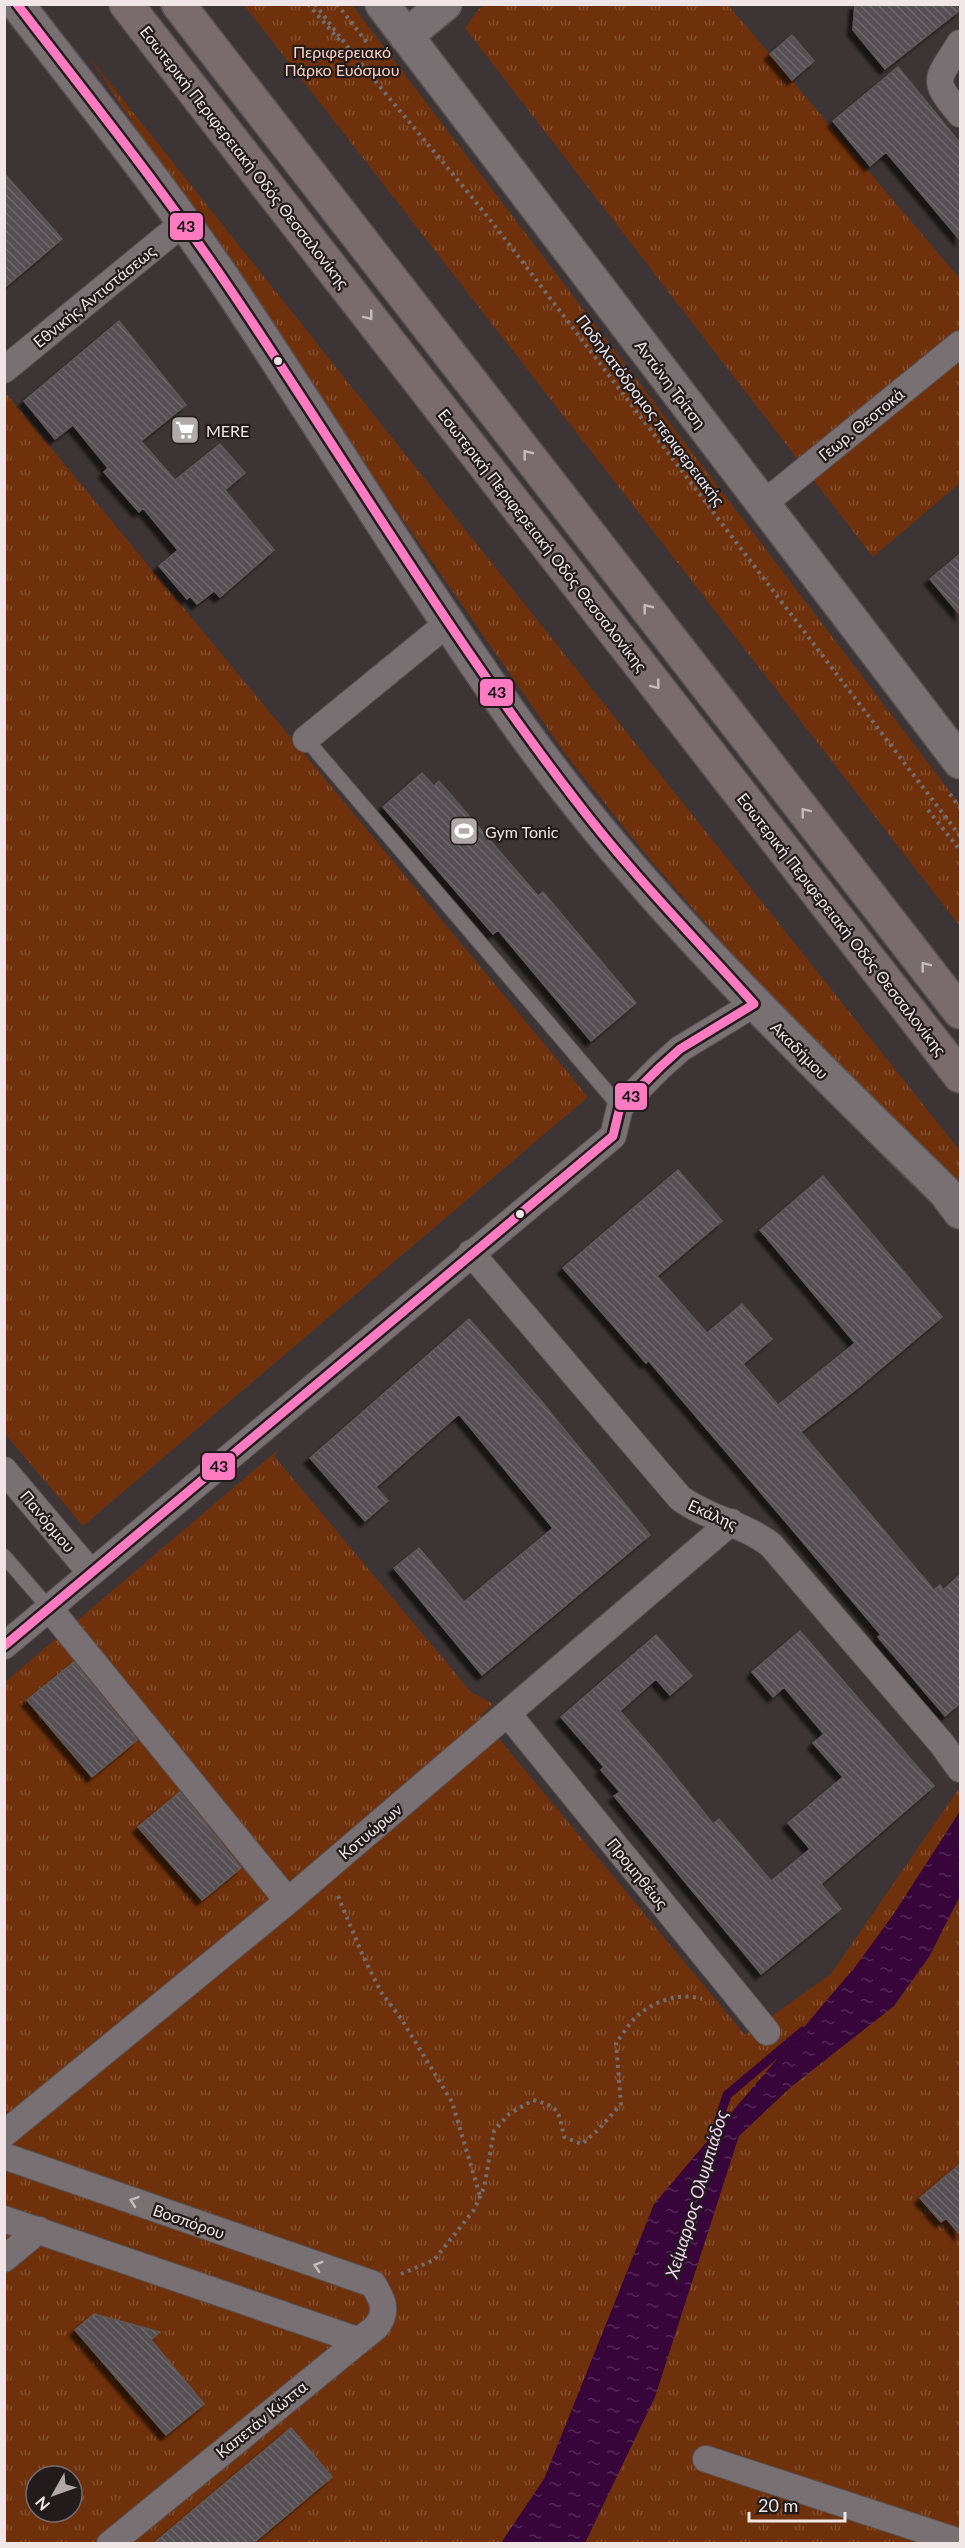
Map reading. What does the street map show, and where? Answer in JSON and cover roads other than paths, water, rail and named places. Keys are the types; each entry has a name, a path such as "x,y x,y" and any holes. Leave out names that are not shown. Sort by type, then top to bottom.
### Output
{"highway":[{"name":"Εσωτερική Περιφερειακή Οδός Θεσσαλονίκης","path":"126,4 960,1076"},
{"path":"178,4 960,1012"}],"street":[{"name":"Ακαδήμου","path":"17,4 122,139 232,292 448,623 499,698 574,800 638,876 754,1005 945,1192 960,1212"},
{"name":"Αντώνη Τρίτση","path":"382,4 960,762"},
{"path":"406,36 445,4"},
{"path":"960,43 939,82 942,92 960,114"},
{"name":"Εθνικής Αντιστάσεως","path":"4,370 183,223"},
{"name":"Γεωρ. Θεοτοκά","path":"762,505 960,344"},
{"path":"306,739 448,623"},
{"path":"4,1646 613,1136 620,1107 680,1049 754,1005"},
{"name":"Εκάλης","path":"471,1253 680,1498 693,1508 749,1530 771,1545 942,1744 960,1769"},
{"name":"Πανόρμου","path":"4,1470 91,1573"},
{"name":"Κοτυώρων","path":"4,2134 288,1901 731,1522"},
{"path":"50,1608 288,1901"},
{"name":"Προμηθέως","path":"508,1714 767,2032"},
{"name":"Βοσπόρου","path":"4,2156 373,2284"},
{"path":"4,2219 357,2340"},
{"path":"4,2259 39,2230"},
{"name":"Καπετάν Κώττα","path":"110,2544 357,2340 376,2327 383,2316 383,2303 373,2284"},
{"path":"706,2459 960,2542"}],"lane":[{"path":"306,739 620,1107"},
{"path":"4,1556 50,1608"}],"water":[{"path":"960,1811 960,1896 929,1957 894,2006 791,2087 739,2136 655,2397 585,2543 501,2543 544,2479 654,2204 855,1967 893,1915"}],"waterway":[{"name":"Χείμαρρος Ολυμπιάδος","path":"712,2142 727,2095 803,2031"}],"place":[{"name":"MERE","path":"185,430"},
{"name":"Gym Tonic","path":"464,831"}],"park label":[{"name":"Περιφερειακό Πάρκο Ευόσμου","path":"342,60"}]}
